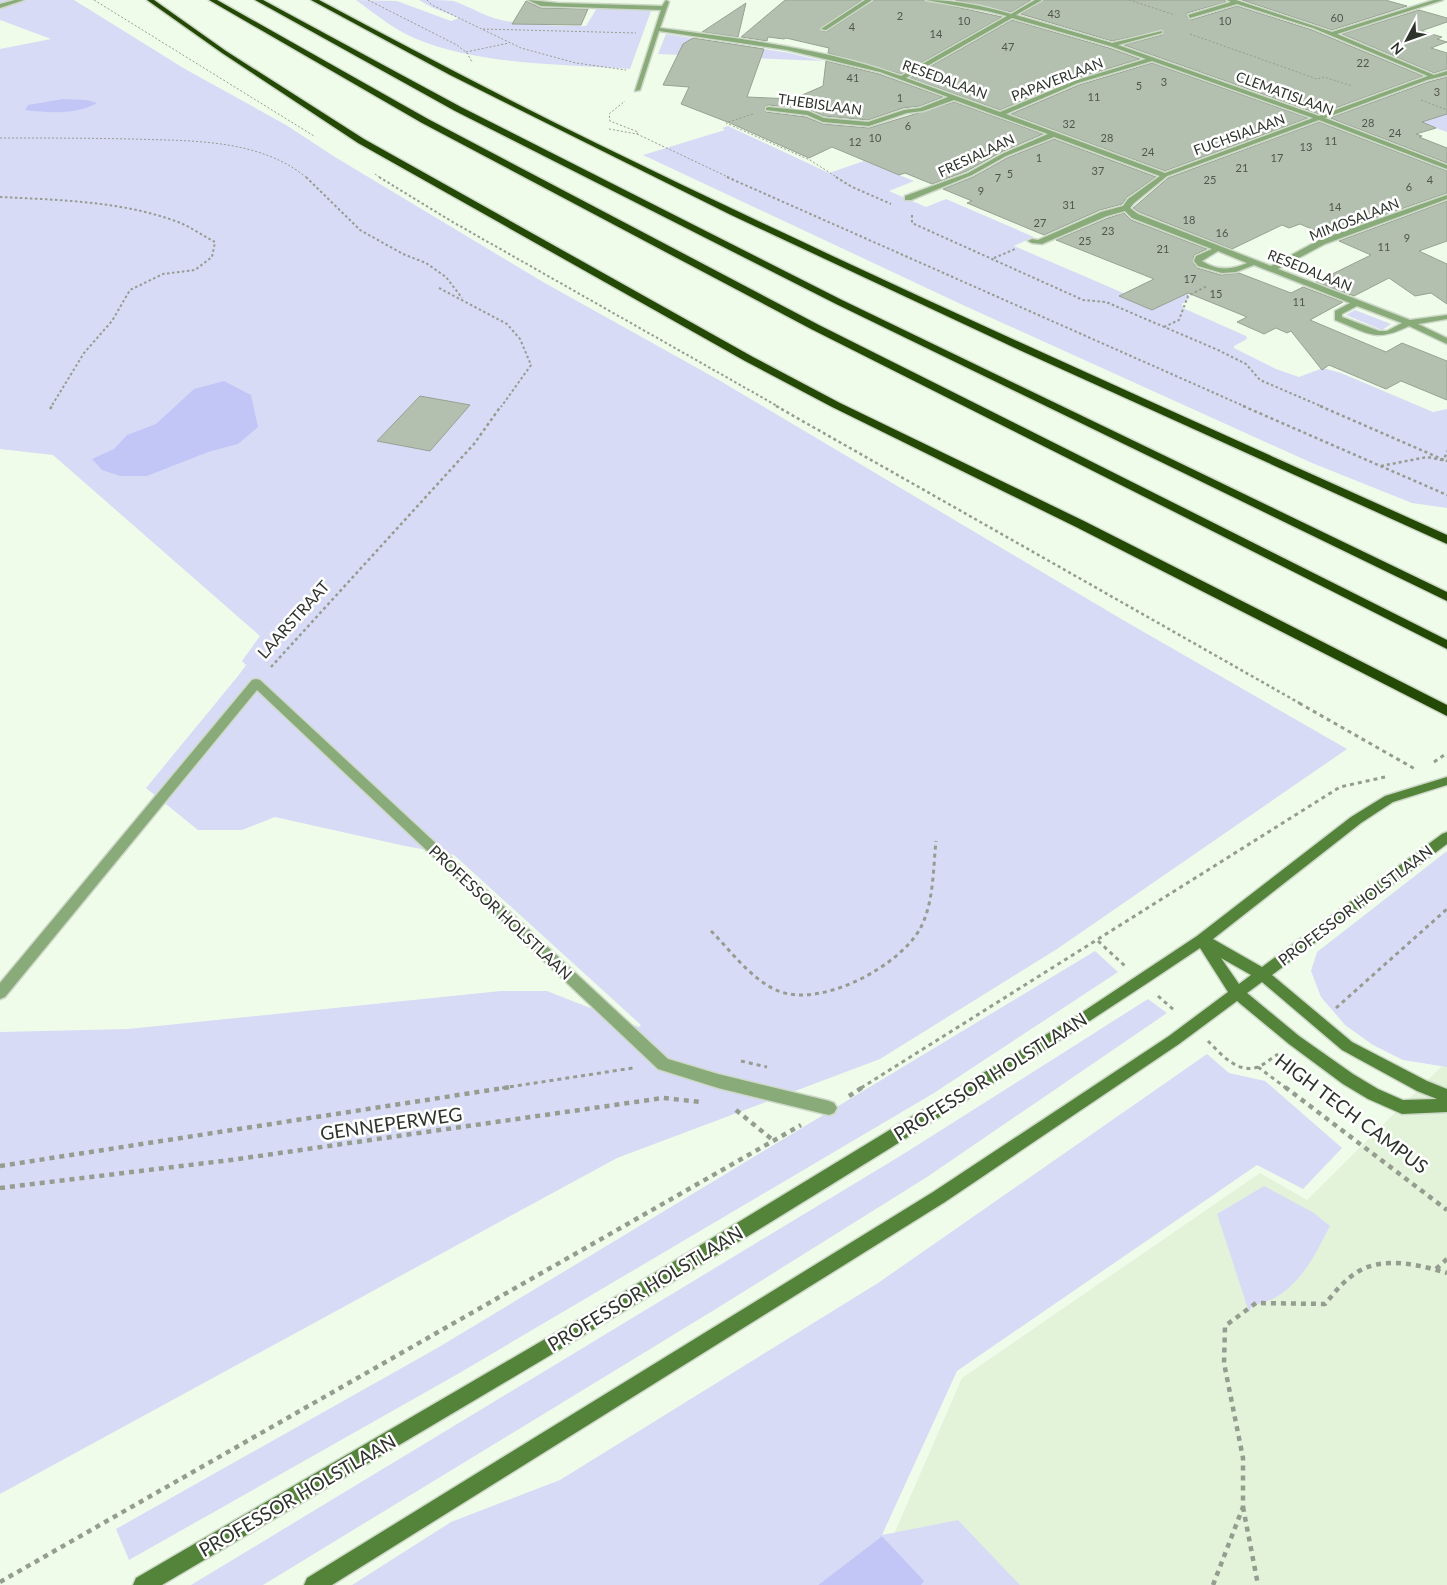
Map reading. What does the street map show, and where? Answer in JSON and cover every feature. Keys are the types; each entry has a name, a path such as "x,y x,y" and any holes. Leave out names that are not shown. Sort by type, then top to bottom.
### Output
{"highway":[{"path":"150,0 224,52 362,141 748,359 836,406 1080,524 1447,711"},
{"path":"212,0 425,121 815,327 1445,644"},
{"path":"258,0 458,109 839,302 1447,597"},
{"path":"314,0 513,104 710,201 1447,540"}],"main road":[{"name":"PROFESSOR HOLSTLAAN","path":"143,1585 582,1327 1080,1021 1202,940 1356,820 1389,799 1447,781"},
{"name":"PROFESSOR HOLSTLAAN","path":"314,1585 939,1197 1192,1027 1447,837"},
{"path":"1202,940 1262,974 1347,1046 1422,1086 1447,1096"},
{"name":"HIGH TECH CAMPUS","path":"1202,940 1237,993 1301,1045 1373,1094 1402,1107 1447,1105"}],"street":[{"path":"0,6 21,0"},
{"path":"531,0 540,4 664,8"},
{"path":"637,90 658,32 667,0"},
{"path":"824,29 869,0"},
{"name":"CLEMATISLAAN","path":"929,0 988,9 1112,46 1319,118 1447,167"},
{"path":"901,78 1039,0"},
{"path":"1230,0 1332,34 1447,80"},
{"path":"1332,34 1440,0"},
{"path":"1190,16 1237,2"},
{"name":"RESEDALAAN","path":"658,32 787,48 901,78 1165,175"},
{"path":"1112,46 1160,32"},
{"name":"PAPAVERLAAN","path":"1001,114 1076,82 1152,59"},
{"name":"FUCHSIALAAN","path":"1165,175 1447,73"},
{"name":"THEBISLAAN","path":"768,109 808,113 823,120 869,124 906,111 920,110 956,98"},
{"name":"FRESIALAAN","path":"908,198 970,174 1004,155 1055,134"},
{"path":"1032,241 1038,242 1104,214 1126,208 1131,201 1165,175"},
{"name":"MIMOSALAAN","path":"1272,269 1322,242 1447,197"},
{"name":"RESEDALAAN","path":"1126,208 1135,216 1356,302 1447,341"},
{"path":"1219,248 1198,260 1201,264 1226,272"},
{"name":"RESEDALAAN","path":"1226,272 1234,272 1255,262"},
{"name":"RESEDALAAN","path":"1356,302 1338,313 1338,318 1378,334 1389,333 1409,324"},
{"path":"1409,324 1447,317"},
{"path":"0,993 256,684"},
{"name":"PROFESSOR HOLSTLAAN","path":"256,684 663,1064 718,1081 829,1108"}],"path":[{"path":"94,0 318,139"},
{"path":"368,0 457,45 466,52 474,65"},
{"path":"427,0 432,6 509,43 548,56 576,63 644,71"},
{"path":"1129,0 1182,17"},
{"path":"481,29 658,32"},
{"path":"1190,34 1317,79 1324,77 1381,96"},
{"path":"466,52 509,43"},
{"path":"637,90 609,114 610,121 638,132 637,134"},
{"path":"768,109 726,123 810,160 852,187 898,207"},
{"path":"609,130 637,134 793,207 1447,495"},
{"path":"0,138 176,140 218,143 264,154 285,163 306,177 360,230 403,254 426,263 446,277 463,300"},
{"path":"368,170 460,226 1415,770"},
{"path":"0,197 97,206 134,212 178,223 215,242 212,257 195,270 163,274 130,290 112,321 84,353 50,409"},
{"path":"912,213 912,223 1084,300 1106,302 1164,327 1246,364 1260,380 1445,460"},
{"path":"993,258 1032,241"},
{"path":"1164,327 1178,320 1188,296 1220,278 1226,272"},
{"name":"LAARSTRAAT","path":"256,684 474,444 531,365 520,339 507,324 439,288"},
{"path":"1447,451 1445,460 1447,466"},
{"path":"1380,466 1427,457 1445,460"},
{"path":"1430,764 1447,753"},
{"path":"1406,772 1424,767"},
{"path":"829,1108 1098,941 1340,787 1387,776"},
{"path":"711,931 731,949 754,975 779,992 804,995 831,990 869,974 896,958 916,936 928,909 936,840"},
{"path":"1338,1006 1447,909"},
{"path":"1098,941 1233,1064 1246,1069 1258,1067 1281,1052"},
{"path":"732,1061 751,1062 769,1068"},
{"path":"0,1166 663,1064"},
{"name":"HIGH TECH CAMPUS","path":"1258,1067 1447,1210"},
{"path":"841,1093 850,1096"},
{"name":"GENNEPERWEG","path":"0,1188 231,1160 663,1098 710,1103"},
{"path":"0,1582 774,1142 729,1104"},
{"path":"1435,1269 1447,1259"},
{"path":"1258,1585 1243,1507 1243,1458 1224,1363 1225,1326 1256,1303 1325,1304 1350,1276 1372,1265 1404,1263 1447,1273"},
{"path":"1213,1585 1243,1507"}],"shaded area":[{"path":"0,0 74,0 185,69 286,125 335,157 543,282 717,379 1123,620 1347,749 1057,949 880,1059 617,1158 0,1494 0,1032 128,1029 501,991 547,991 639,1027 641,1025 454,855 275,817 242,830 198,830 146,788 238,676 246,665 242,661 260,636 53,455 0,449 0,49 51,39 0,20"},
{"path":"356,0 397,1 451,21 459,18 419,0 454,1 501,20 554,26 586,26 597,8 651,11 630,69 520,62 464,54 438,47 406,34"},
{"path":"666,34 789,53 823,61 658,54"},
{"path":"1397,93 1447,109 1447,132 1368,104"},
{"path":"728,126 829,173 864,161 914,181 889,191 926,207 946,199 1034,237 1014,246 1142,301 1180,291 1188,294 1190,298 1182,304 1183,308 1246,336 1247,339 1234,346 1234,348 1276,369 1299,377 1323,368 1341,373 1433,412 1447,409 1447,508 1412,503 1312,463 965,306 643,155 725,130 722,128"},
{"path":"1355,310 1391,324 1382,330 1346,315"},
{"path":"1447,851 1447,1067 1403,1060 1373,1045 1345,1025 1321,997 1311,971 1317,952"},
{"path":"1095,951 1118,972 934,1093 456,1375 129,1560 116,1529 439,1347"},
{"path":"1148,999 1167,1013 927,1177 719,1307 263,1585 191,1585 905,1153"},
{"path":"1207,1054 1229,1073 1265,1081 1342,1148 1303,1189 1257,1165 957,1371 882,1535 958,1520 1020,1585 921,1585 923,1581 882,1536 818,1585 352,1585 451,1522 560,1480 878,1283"},
{"path":"1447,1061 1447,1585 862,1585 884,1557 962,1378 1260,1173 1307,1200"},
{"path":"1264,1186 1314,1213 1330,1226 1320,1246 1295,1282 1275,1298 1252,1306 1249,1312 1217,1214"}],"water":[{"path":"63,99 87,100 97,103 80,110 71,111 25,110 28,105"},
{"path":"224,381 251,395 258,427 238,444 208,452 147,476 120,476 102,470 92,459 114,449 127,435 156,424 194,389"},
{"path":"882,1536 924,1581 921,1585 818,1585"}],"building":[{"path":"785,0 862,0 819,29 826,32 874,0 924,0 1002,17 901,74 828,53 829,48 786,38 768,37 767,41 741,37"},
{"path":"955,0 1031,0 1011,12"},
{"path":"1044,0 1225,0 1226,2 1187,13 1186,16 1191,20 1237,6 1312,30 1423,76 1319,114 1124,45 1162,35 1163,30 1112,41 1021,14"},
{"path":"1242,0 1385,0 1407,6 1332,30"},
{"path":"526,1 541,8 588,9 581,25 512,24"},
{"path":"746,3 738,37 702,32"},
{"path":"1419,10 1447,18 1447,22 1421,31 1442,37 1437,39 1447,42 1431,48 1447,53 1447,69 1434,73 1342,34"},
{"path":"1012,20 1140,59 1073,79 1000,110 910,78"},
{"path":"693,38 764,49 747,97 793,99 823,86 826,61 879,74 943,97 920,106 903,108 868,120 824,116 808,109 768,105 764,108 766,112 806,117 823,124 869,128 954,102 1043,134 1001,152 967,171 932,184 905,173 899,175 832,147 809,158 730,123 681,104 689,87 663,85 683,44"},
{"path":"1152,63 1308,118 1165,171 1011,114 1079,85"},
{"path":"1447,77 1447,114 1422,122 1436,128 1416,134 1447,148 1447,163 1330,118 1428,82"},
{"path":"1319,122 1447,171 1447,193 1326,235 1300,224 1289,228 1282,225 1232,249 1133,208 1168,178"},
{"path":"1054,139 1156,177 1127,197 1122,204 1100,210 1044,235 967,203 972,201 943,189 973,177 1007,158"},
{"path":"1447,201 1447,241 1419,251 1447,264 1447,304 1431,293 1415,296 1389,278 1354,296 1316,282 1371,255 1339,241"},
{"path":"1124,213 1131,220 1207,249 1194,255 1193,262 1197,268 1221,275 1239,273 1291,293 1303,287 1343,302 1310,320 1386,352 1402,343 1447,361 1447,400 1401,381 1386,389 1329,365 1322,370 1291,331 1287,333 1276,328 1264,334 1237,322 1247,317 1188,293 1152,310 1119,296 1154,279 1056,240"},
{"path":"420,396 470,405 430,451 377,441"}]}
